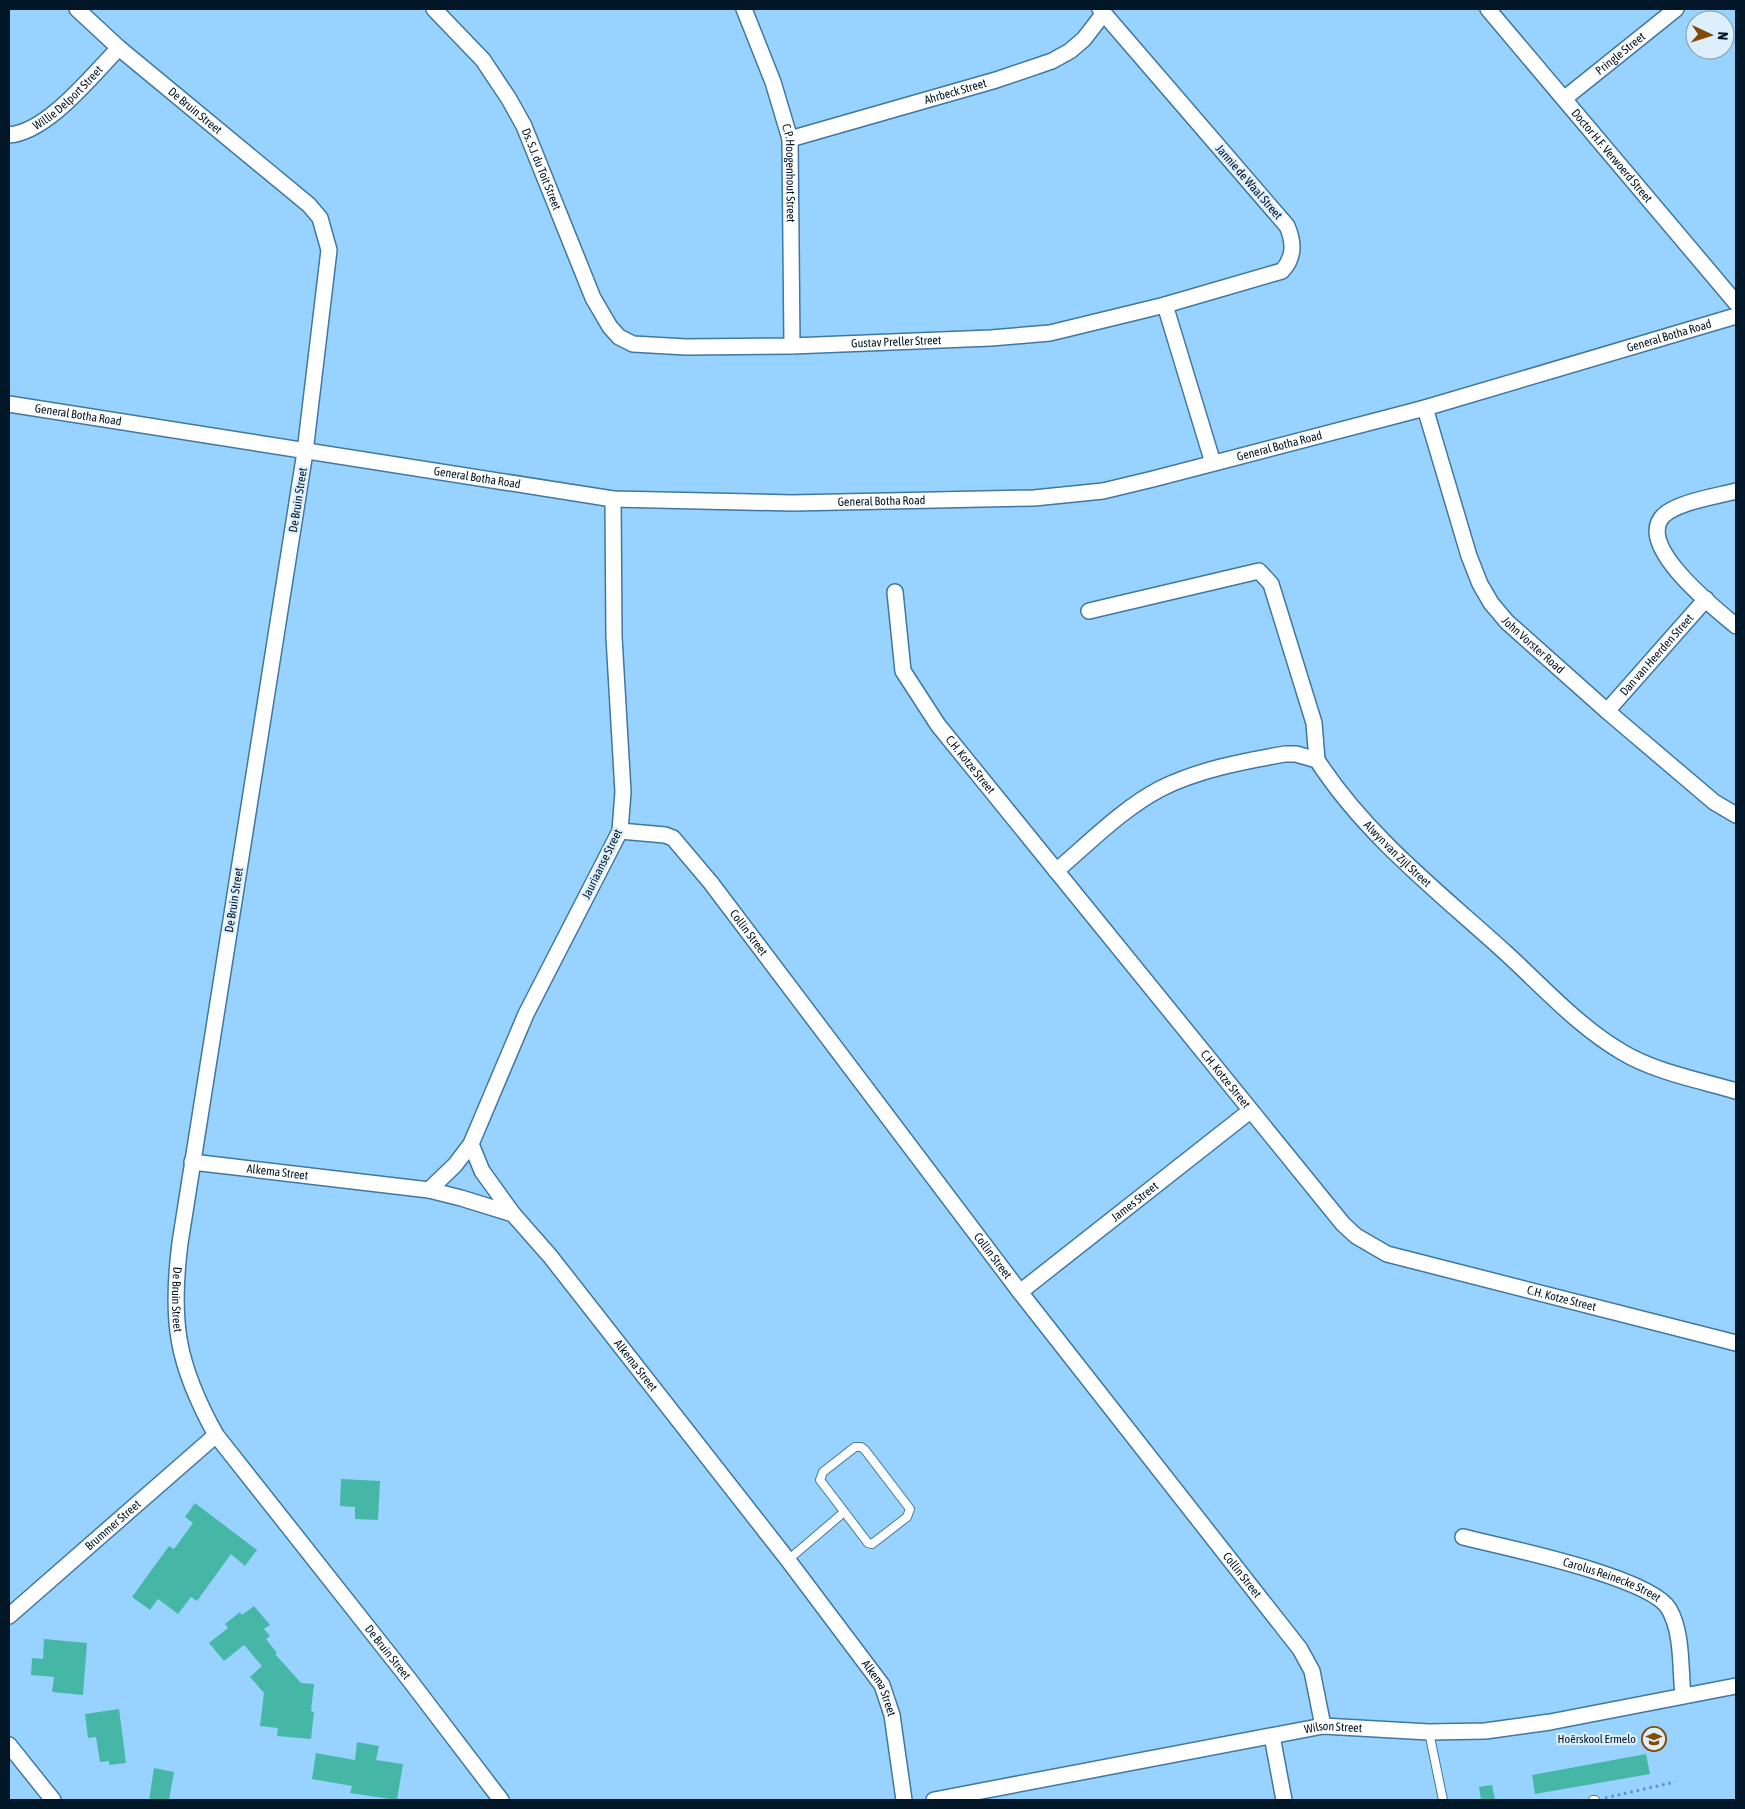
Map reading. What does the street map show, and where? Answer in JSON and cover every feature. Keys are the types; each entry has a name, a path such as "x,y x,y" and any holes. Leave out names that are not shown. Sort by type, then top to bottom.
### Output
{"street":[{"name":"De Bruin Street","path":"76,9 119,48 309,205 320,218 329,250 305,452 174,1285 175,1321 180,1352 191,1384 216,1435 402,1670 500,1800"},
{"name":"Ds. S.J. du Toit Street","path":"434,9 483,60 509,99 524,126 593,298 610,327 626,342"},
{"name":"C.P. Hoogenhout Street","path":"744,9 773,82 790,139 792,346"},
{"name":"Doctor H.F. Verwoerd Street","path":"1488,9 1736,302"},
{"name":"Pringle Street","path":"1565,98 1676,9"},
{"name":"Ahrbeck Street","path":"790,139 996,80 1052,61 1070,51 1084,38 1102,11"},
{"name":"Jannie de Waal Street","path":"1102,11 1287,226 1292,236 1292,252 1289,262 1282,272 1165,305"},
{"name":"Willie Delport Street","path":"9,135 24,132 58,109 119,48"},
{"name":"Gustav Preller Street","path":"626,342 639,346 792,346 991,338 1050,333 1165,305"},
{"path":"1165,305 1213,463"},
{"name":"General Botha Road","path":"9,404 613,499 792,503 1034,498 1103,491 1213,463 1425,408 1736,316"},
{"name":"John Vorster Road","path":"1425,408 1469,556 1480,584 1491,602 1507,622 1607,711 1714,802 1736,815"},
{"path":"1736,492 1680,507 1662,517 1658,526 1657,539 1681,575 1736,626"},
{"name":"Jauriaanse Street","path":"429,1190 455,1165 471,1144 526,1014 620,831 623,792 614,636 613,499"},
{"path":"1056,871 1135,804 1160,789 1182,780 1285,754 1296,754 1317,760 1314,723 1270,584 1260,571 1090,611"},
{"name":"C.H. Kotze Street","path":"895,592 903,671 938,725 1342,1224 1356,1236 1387,1254 1736,1343"},
{"name":"Dan van Heerden Street","path":"1607,711 1706,599"},
{"name":"Alwyn van Zijl Street","path":"1317,760 1339,792 1376,834 1590,1029 1623,1053 1658,1068 1736,1091"},
{"name":"Collin Street","path":"620,831 665,835 682,846 1020,1292 1300,1649 1312,1670 1323,1726"},
{"name":"James Street","path":"1020,1292 1250,1111"},
{"path":"471,1144 482,1171 514,1214"},
{"name":"Alkema Street","path":"192,1162 429,1190 514,1214 550,1256 788,1560 882,1685 892,1715 904,1800"},
{"name":"Brummer Street","path":"9,1616 216,1435"},
{"name":"Carolus Reinecke Street","path":"1463,1537 1612,1576 1642,1587 1658,1597 1669,1608 1676,1627 1683,1696"},
{"name":"Wilson Street","path":"934,1800 1323,1726 1455,1733 1510,1728 1736,1686"},
{"path":"1272,1736 1284,1800"},
{"path":"9,1745 53,1800"}],"lane":[{"path":"861,1447 908,1505 910,1511 907,1517 872,1544 868,1543 843,1513 821,1483 820,1477 823,1472 851,1450 861,1447"},
{"path":"788,1560 843,1513"},
{"path":"1429,1732 1443,1800"}],"path":[{"path":"1594,1800 1675,1782"}],"building":[{"path":"341,1479 380,1481 378,1520 355,1519 355,1507 340,1506"},
{"path":"195,1503 257,1550 245,1566 231,1554 197,1601 191,1597 178,1614 158,1599 150,1610 132,1597 169,1546 174,1549 193,1523 185,1517"},
{"path":"254,1606 270,1625 264,1629 270,1636 266,1639 277,1653 275,1654 301,1683 314,1684 311,1711 314,1712 311,1739 277,1736 278,1728 260,1726 264,1693 250,1677 262,1666 244,1645 224,1661 209,1643 228,1628 225,1624 240,1612 242,1615"},
{"path":"44,1639 87,1643 83,1695 52,1692 54,1677 31,1675 32,1658 43,1659"},
{"path":"119,1709 126,1763 109,1765 109,1761 100,1762 96,1737 88,1738 85,1714"},
{"path":"357,1742 379,1746 376,1760 403,1764 397,1800 350,1793 352,1786 312,1779 316,1753 355,1760"},
{"path":"1646,1754 1650,1774 1535,1794 1532,1775"},
{"path":"154,1768 174,1772 169,1800 149,1800"},
{"path":"1492,1785 1495,1800 1481,1800 1479,1787"}],"place":[{"name":"Hoërskool Ermelo","path":"1654,1739"}]}
